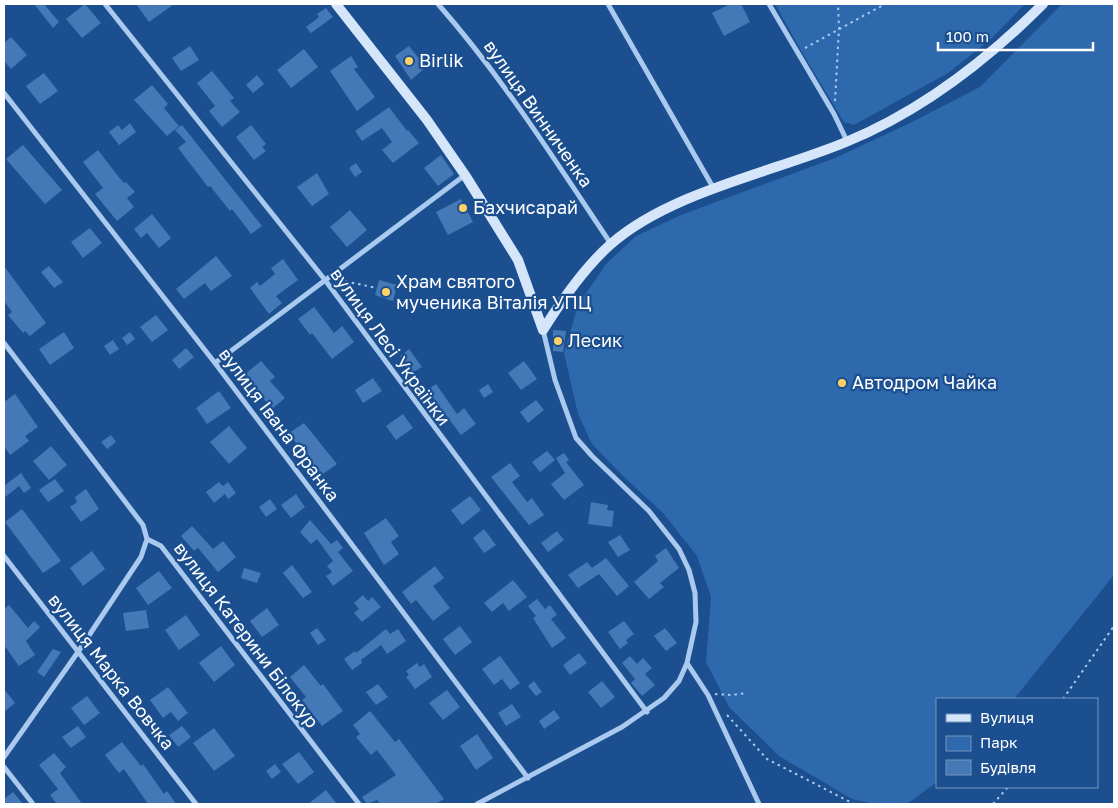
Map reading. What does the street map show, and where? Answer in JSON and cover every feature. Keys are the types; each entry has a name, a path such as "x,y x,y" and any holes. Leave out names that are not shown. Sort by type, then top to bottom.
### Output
{"street":[{"name":"вулиця Лесі Українки","path":"106,4 325,280 646,712"},
{"path":"336,4 428,120 518,260 543,330 555,380 576,438 650,512 679,549 689,570 695,593 696,622 688,663 680,681 664,698 646,712 528,778 477,804"},
{"name":"вулиця Винниченка","path":"438,4 474,44 511,95 611,244"},
{"path":"608,4 714,189"},
{"path":"769,4 796,53 834,114 847,142"},
{"path":"543,330 562,300 611,244 676,204 847,142 936,95 996,48 1043,4"},
{"name":"вулиця Івана Франка","path":"4,93 215,363 528,778"},
{"path":"215,363 465,175"},
{"name":"вулиця Катерини Білокур","path":"4,343 143,525 147,539 161,546 359,804"},
{"path":"4,757 78,652 141,557 147,539"},
{"name":"вулиця Марка Вовчка","path":"4,556 196,804"},
{"path":"688,663 708,694 759,804"},
{"path":"4,767 33,804"}],"path":[{"path":"834,114 839,28 838,4"},
{"path":"796,53 885,4"},
{"path":"325,280 343,280 377,288"},
{"path":"1064,698 1114,626"},
{"path":"708,694 732,695 747,692"},
{"path":"725,713 767,759 854,804"},
{"path":"993,804 1007,788"}],"green space":[{"path":"775,4 1025,4 991,39 948,73 854,125 844,122"},
{"name":"Автодром Чайка","path":"1062,4 1114,4 1114,575 1015,698 936,698 936,783 907,804 874,804 852,799 779,756 729,707 706,662 711,597 697,556 663,513 592,444 578,414 564,353 578,305 606,264 636,236 681,215 835,158 910,123 980,87"}],"building":[{"path":"34,4 44,4 59,22 53,28"},
{"path":"85,4 101,23 82,38 66,19"},
{"path":"136,4 174,4 149,22"},
{"path":"730,4 741,4 750,22 724,36 712,13"},
{"path":"326,8 333,17 311,33 306,27 319,17 317,14"},
{"path":"11,37 27,55 11,69 4,61 4,43"},
{"path":"190,46 199,60 181,71 172,58"},
{"path":"409,46 426,67 411,80 395,56"},
{"path":"304,49 318,67 291,88 277,70"},
{"path":"351,56 358,67 354,69 375,97 357,111 330,71"},
{"path":"212,71 234,98 230,101 240,112 222,127 209,111 215,106 197,83"},
{"path":"44,73 58,91 40,104 26,86"},
{"path":"257,75 264,84 253,93 246,85"},
{"path":"152,85 168,104 164,108 179,126 167,136 134,100"},
{"path":"389,107 407,131 419,143 393,163 382,150 392,142 382,128 362,141 355,131"},
{"path":"130,123 136,132 119,145 109,132 118,125 122,130"},
{"path":"182,125 262,226 251,234 232,209 230,211 210,186 208,187 178,148 186,142 175,130"},
{"path":"251,125 266,144 262,147 266,151 254,160 236,137"},
{"path":"23,145 62,190 45,204 6,159"},
{"path":"98,150 124,183 126,182 135,192 127,198 134,207 117,221 95,194 103,188 83,162"},
{"path":"441,155 454,174 438,186 424,168"},
{"path":"356,163 362,172 355,177 349,168"},
{"path":"317,173 329,194 312,206 297,187"},
{"path":"461,199 473,222 448,235 436,212"},
{"path":"350,210 367,230 347,247 330,227"},
{"path":"152,214 171,238 159,248 147,233 141,238 134,229"},
{"path":"90,228 102,243 83,258 71,242"},
{"path":"216,256 232,276 211,291 205,283 184,299 176,289"},
{"path":"283,259 298,280 276,296 282,303 269,314 250,288 257,282 260,286 275,274 271,268"},
{"path":"4,266 46,323 30,336 25,331 23,333 8,315 12,312 4,301"},
{"path":"49,266 63,282 54,288 41,272"},
{"name":"Храм святого мученика Віталія УПЦ","path":"379,280 397,285 393,301 375,295"},
{"path":"314,307 334,333 342,326 354,342 332,359 312,333 310,335 298,319"},
{"path":"156,315 168,330 152,342 140,327"},
{"name":"Лесик","path":"553,330 566,331 563,352 553,351"},
{"path":"64,332 74,348 50,365 39,349"},
{"path":"130,332 135,339 127,345 122,338"},
{"path":"113,340 119,349 110,355 104,346"},
{"path":"186,348 194,357 179,369 172,360"},
{"path":"409,349 422,367 412,373 400,356"},
{"path":"261,361 275,377 270,381 285,398 272,409 244,375"},
{"path":"524,361 537,379 521,390 508,373"},
{"path":"373,378 382,391 363,403 355,390"},
{"path":"436,384 457,414 464,408 476,424 461,435 427,390"},
{"path":"488,384 493,392 484,398 479,390"},
{"path":"219,391 231,408 207,424 196,408"},
{"path":"15,394 38,427 25,436 29,441 10,455 4,446 4,402"},
{"path":"536,400 544,410 528,423 520,412"},
{"path":"403,414 413,428 396,440 386,426"},
{"path":"304,423 337,464 320,476 289,433"},
{"path":"229,426 247,448 229,464 210,442"},
{"path":"111,435 116,442 107,449 101,442"},
{"path":"51,446 67,465 49,480 33,461"},
{"path":"547,451 555,460 540,472 532,462"},
{"path":"564,453 569,460 566,462 584,485 564,500 551,484 565,473 556,458"},
{"path":"510,463 520,476 512,482 527,502 532,498 544,515 529,525 491,477"},
{"path":"21,473 31,488 24,493 19,486 4,498 4,486"},
{"path":"55,479 64,491 48,502 39,490"},
{"path":"219,482 223,486 228,482 236,493 228,499 225,494 214,503 206,492"},
{"path":"86,489 99,509 81,522 70,507 77,502 75,497"},
{"path":"296,494 305,507 291,518 281,505"},
{"path":"470,496 481,510 462,525 451,510"},
{"path":"270,499 277,509 266,517 259,507"},
{"path":"591,502 608,505 607,510 614,511 612,527 588,524"},
{"path":"22,509 61,561 43,573 5,522"},
{"path":"386,518 399,536 391,542 399,554 384,565 364,533"},
{"path":"310,520 331,544 337,540 343,548 338,552 353,571 333,586 326,576 332,572 327,566 333,561 317,539 311,544 300,532"},
{"path":"192,526 213,549 223,541 236,557 218,572 198,548 194,551 181,536"},
{"path":"484,529 496,545 484,553 473,538"},
{"path":"557,531 564,540 548,552 541,543"},
{"path":"620,535 630,550 618,557 608,542"},
{"path":"666,548 679,568 660,583 664,587 649,599 634,582 658,561 655,556"},
{"path":"92,551 105,569 83,586 70,568"},
{"path":"606,558 629,586 617,596 599,574 578,588 568,575 587,562 592,568"},
{"path":"292,565 312,592 303,598 283,573"},
{"path":"435,566 444,578 433,586 450,608 433,621 416,600 411,604 402,592"},
{"path":"244,568 261,573 257,583 241,578"},
{"path":"159,571 172,588 148,605 136,588"},
{"path":"513,580 527,597 509,611 503,603 492,612 484,603"},
{"path":"363,595 368,601 372,597 381,607 362,622 354,613 359,609 354,603"},
{"path":"537,599 545,609 550,605 557,615 551,619 566,638 552,648 533,618 536,616 528,606"},
{"path":"9,605 28,628 34,621 40,627 26,641 35,655 19,666 4,645 4,609"},
{"path":"267,608 279,625 262,637 250,621"},
{"path":"146,610 149,628 126,631 123,613"},
{"path":"186,615 200,635 179,650 165,630"},
{"path":"624,621 634,634 626,640 628,643 620,649 608,632"},
{"path":"460,626 472,642 455,655 443,639"},
{"path":"317,628 326,640 318,645 310,633"},
{"path":"665,628 677,643 666,651 654,636"},
{"path":"386,629 390,634 398,629 406,641 387,654 381,645 361,660 362,663 352,670 344,659 355,651 356,653"},
{"path":"221,646 235,665 214,682 199,663"},
{"path":"53,649 61,652 44,677 37,672"},
{"path":"579,653 587,663 570,675 563,665"},
{"path":"500,656 520,683 510,690 502,679 494,685 482,669"},
{"path":"630,656 637,664 643,658 652,668 645,674 655,685 642,696 631,683 635,679 622,663"},
{"path":"417,663 420,667 424,664 432,677 415,689 406,677 409,675 406,671"},
{"path":"304,665 321,686 323,684 343,711 322,726 302,700 306,697 290,677"},
{"path":"534,681 542,692 536,696 528,686"},
{"path":"602,681 615,697 601,708 588,692"},
{"path":"378,684 388,697 376,705 366,692"},
{"path":"168,687 188,713 178,721 171,712 163,718 150,700"},
{"path":"4,689 15,703 4,712"},
{"path":"447,690 460,707 443,720 429,703"},
{"path":"87,696 100,713 84,725 71,708"},
{"path":"512,704 521,717 506,726 498,713"},
{"path":"554,710 560,718 544,729 539,721"},
{"path":"370,711 395,742 399,739 444,799 436,804 380,804 377,800 367,804 362,797 396,775 377,750 371,755 356,737 360,734 353,725"},
{"path":"78,726 86,737 71,748 62,737"},
{"path":"182,726 191,737 178,747 169,735"},
{"path":"214,728 235,756 214,771 193,743"},
{"path":"477,734 493,758 476,770 460,746"},
{"path":"122,742 141,766 143,764 164,794 167,791 176,804 148,804 124,769 119,773 105,755"},
{"path":"299,752 314,772 298,784 282,764"},
{"path":"54,753 66,767 60,773 82,804 57,804 50,795 58,789 39,765"},
{"path":"275,764 281,772 272,779 266,771"},
{"path":"326,790 337,804 308,804"},
{"path":"13,792 23,804 4,804 4,799"}],"place":[{"name":"Birlik","path":"409,61"},
{"name":"Бахчисарай","path":"463,208"},
{"name":"Храм святого мученика Віталія УПЦ","path":"386,292"},
{"name":"Лесик","path":"558,341"},
{"name":"Автодром Чайка","path":"842,383"}]}
